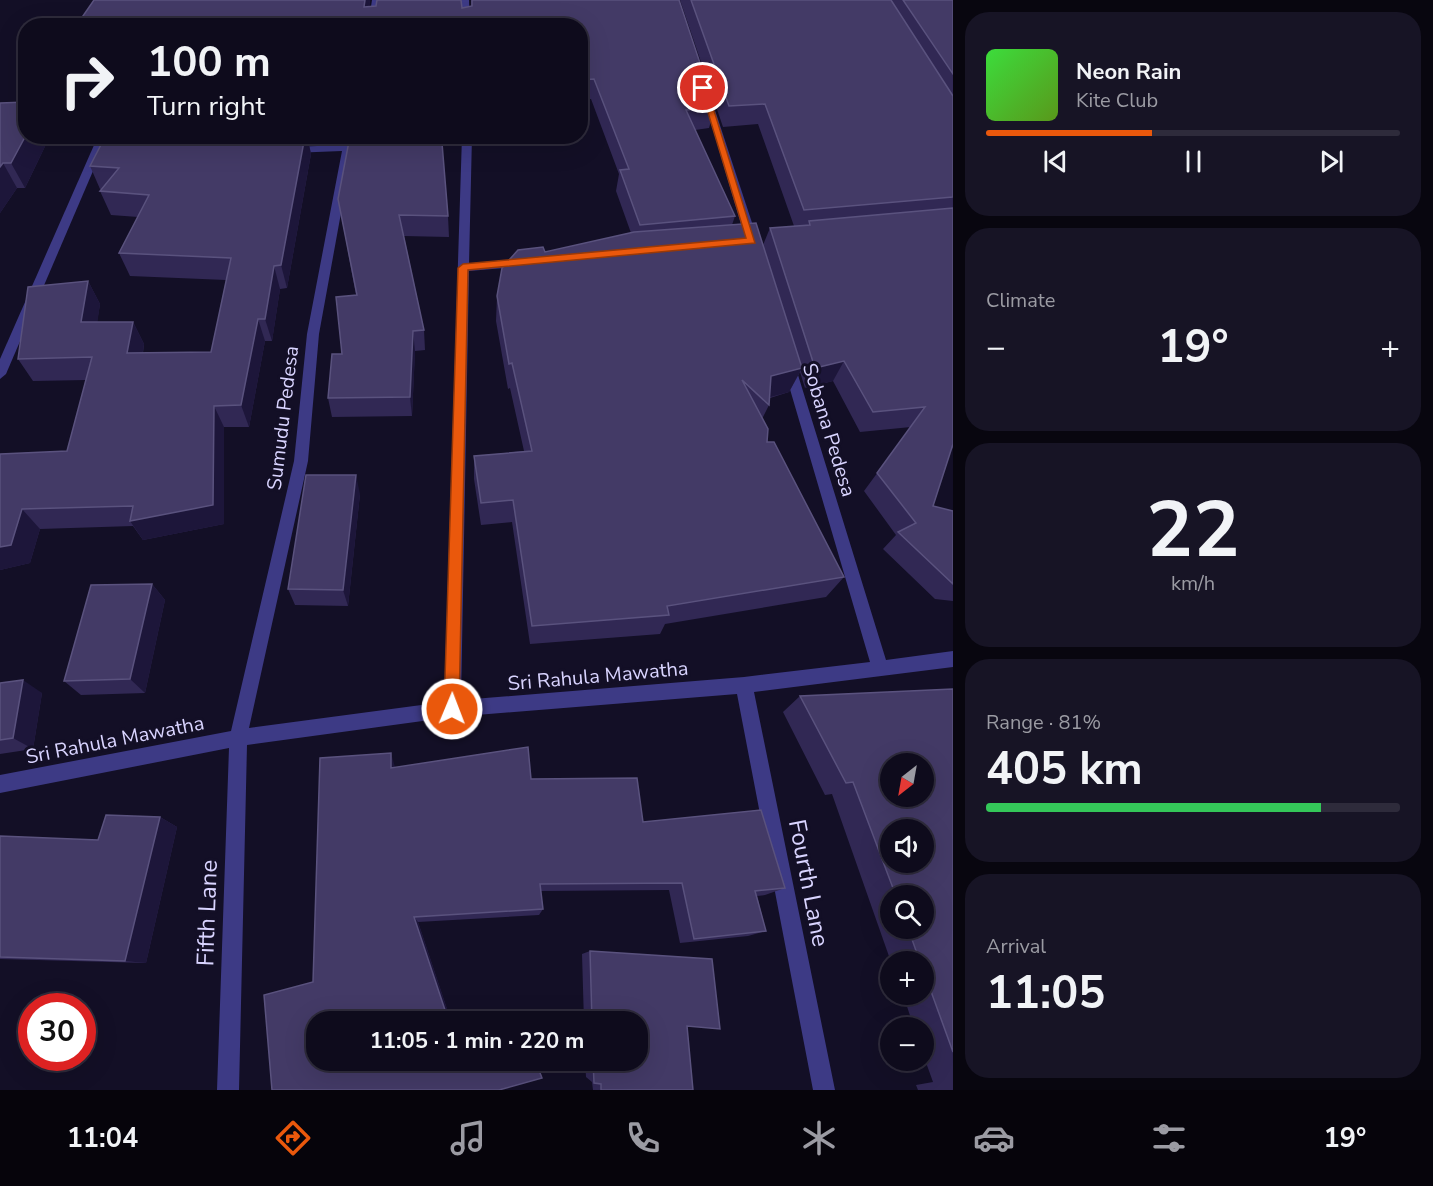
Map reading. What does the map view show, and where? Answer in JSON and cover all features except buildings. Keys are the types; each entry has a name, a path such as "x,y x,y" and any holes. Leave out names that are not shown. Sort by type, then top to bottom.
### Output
{"street":[{"path":"373,18 376,0"},
{"path":"465,0 466,18"},
{"path":"703,88 753,244"},
{"path":"0,374 99,155 101,144"},
{"path":"279,150 332,144"},
{"name":"Sumudu Pedesa","path":"238,738 301,461 313,334 349,144"},
{"path":"452,709 467,144"},
{"path":"463,268 544,260"},
{"name":"Sobana Pedesa","path":"785,353 880,667"},
{"name":"Sri Rahula Mawatha","path":"0,784 238,738 452,709 744,686 953,659"},
{"name":"Fourth Lane","path":"744,686 824,1090"},
{"name":"Fifth Lane","path":"228,1090 238,738"}],"route":[{"path":"452,709 458,396 463,268 752,241 703,88"}]}
